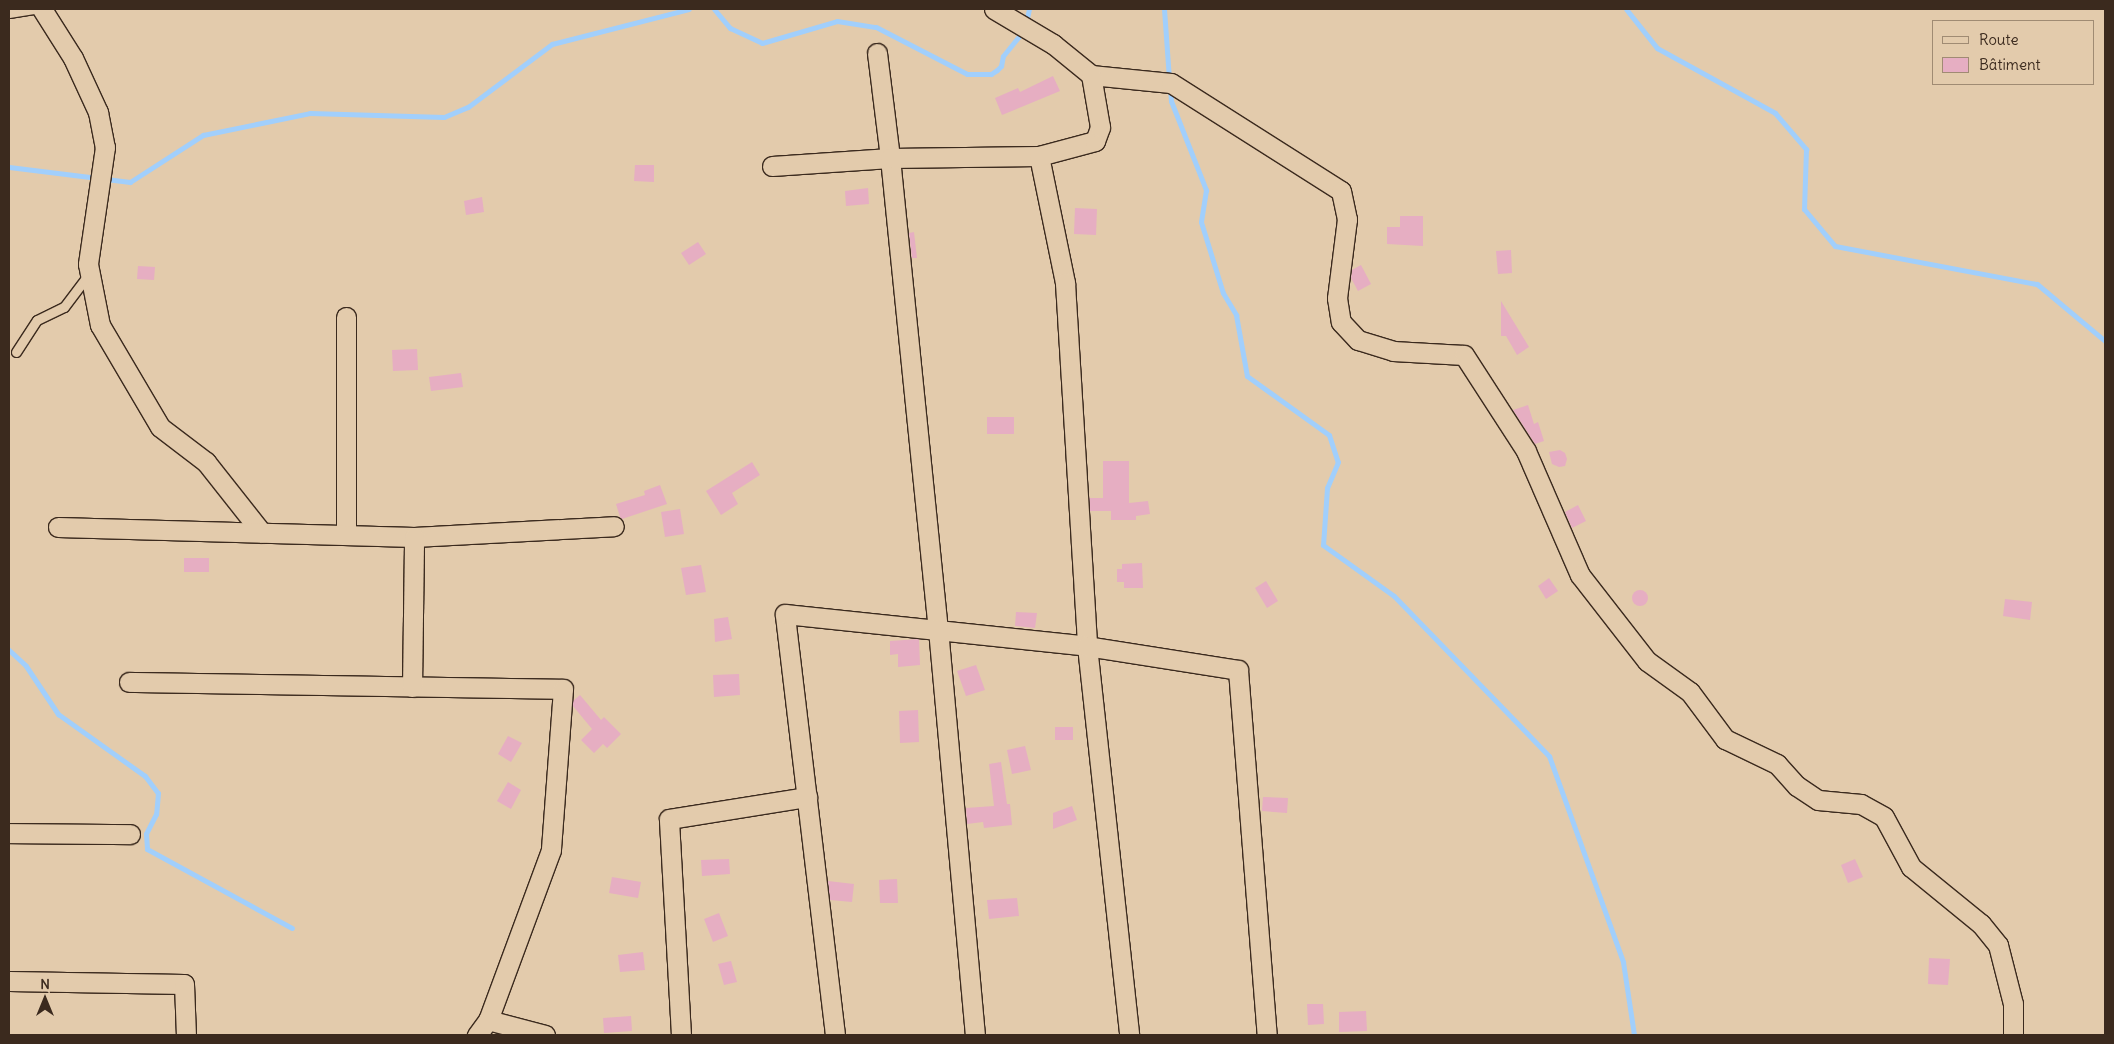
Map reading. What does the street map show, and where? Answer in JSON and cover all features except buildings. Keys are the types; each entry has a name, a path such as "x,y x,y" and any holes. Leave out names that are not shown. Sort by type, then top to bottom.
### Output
{"street":[{"path":"42,9 73,58 98,112 105,148 88,264 100,325 160,427 206,462 262,533"},
{"path":"994,9 1053,44 1091,75 1171,83 1341,191 1347,219 1337,298 1341,322 1358,340 1393,351 1464,355 1526,451 1580,575 1648,661 1690,692 1724,739 1777,764 1797,786 1818,800 1861,804 1884,817 1911,868 1981,924 1998,945 2014,1004 2013,1035"},
{"path":"877,53 890,158 938,629 975,1035"},
{"path":"772,166 890,158 1039,156 1095,141 1100,127 1091,75"},
{"path":"1039,156 1064,282 1087,646 1129,1035"},
{"path":"346,317 346,535"},
{"path":"58,527 414,537 614,526"},
{"path":"412,687 414,537"},
{"path":"835,1035 785,614 1087,646 1238,670 1267,1035"},
{"path":"129,682 563,689 552,850 482,1028 545,1035"},
{"path":"681,1035 669,819 807,797"},
{"path":"9,833 130,834"},
{"path":"9,981 184,984 186,1035"}],"lane":[{"path":"9,14 34,9"},
{"path":"16,352 37,320 64,308 90,273"}],"waterway":[{"path":"9,167 130,182 203,135 310,113 444,117 468,107 552,44 689,9"},
{"path":"714,9 730,28 762,43 837,21 876,27 967,74 991,74 997,70 1001,66 1003,56 1023,31"},
{"path":"1026,23 1029,9"},
{"path":"1164,9 1169,79"},
{"path":"1626,9 1657,48 1775,113 1806,149 1804,209 1835,246 2037,284 2105,341"},
{"path":"1170,87 1171,101 1206,190 1201,222 1223,293 1236,315 1247,376 1329,435 1338,462 1327,488 1323,545 1394,596 1549,756 1623,962 1634,1035"},
{"path":"9,650 26,666 58,714 145,776 158,793 156,814 146,834 147,849 292,928"}]}
